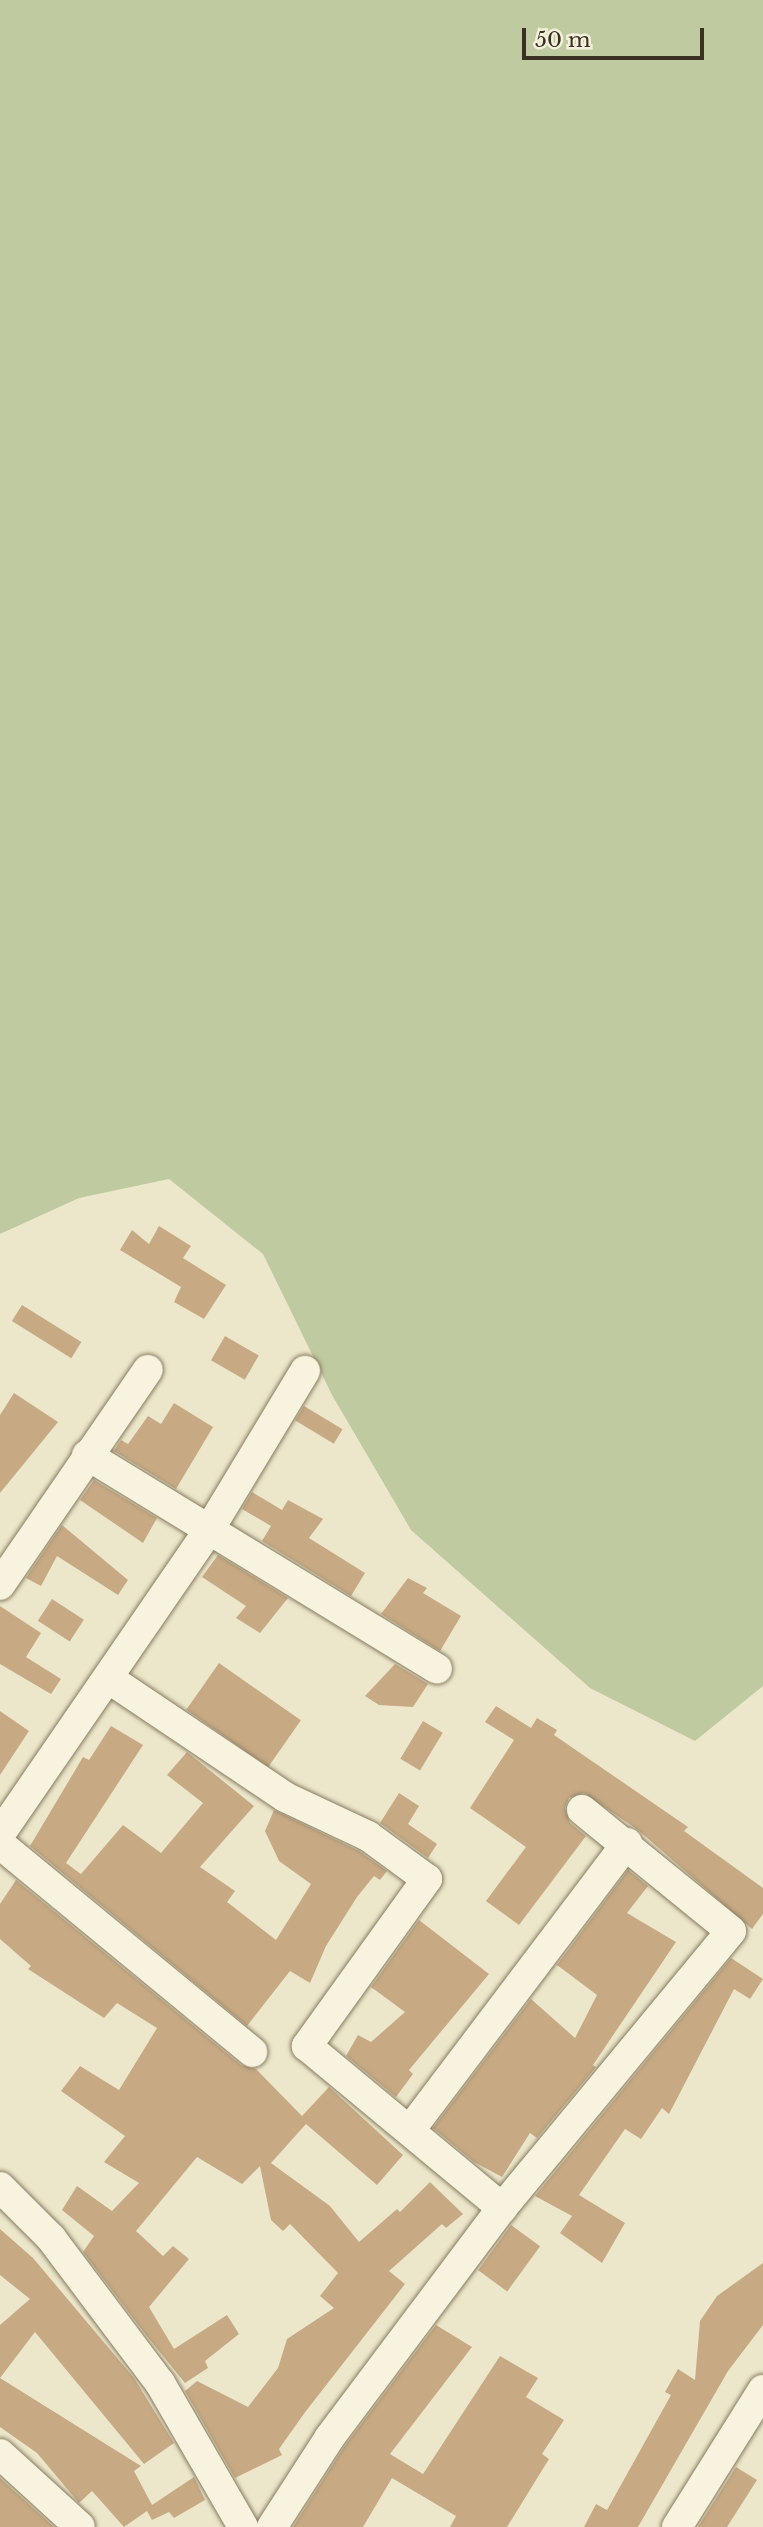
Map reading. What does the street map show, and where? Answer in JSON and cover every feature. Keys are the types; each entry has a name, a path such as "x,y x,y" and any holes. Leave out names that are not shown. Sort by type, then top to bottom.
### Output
{"street":[{"path":"0,1585 148,1370"},
{"path":"0,1834 209,1530 305,1371"},
{"path":"87,1455 437,1669"},
{"path":"108,1678 285,1797 368,1836 427,1879 307,2046 502,2208"},
{"path":"272,2527 330,2437 502,2208 731,1931 627,1843 582,1810"},
{"path":"410,2130 627,1843"},
{"path":"0,1844 252,2052"},
{"path":"0,2187 51,2238 160,2383 243,2527"},
{"path":"677,2527 763,2390"},
{"path":"0,2454 80,2527"}],"green space":[{"path":"0,0 763,0 763,1686 695,1741 590,1688 411,1530 332,1395 263,1254 169,1179 79,1198 0,1234"}],"building":[{"path":"159,1226 191,1246 183,1258 226,1285 204,1319 174,1302 181,1287 120,1250 132,1230 149,1244"},
{"path":"22,1305 81,1342 71,1358 12,1321"},
{"path":"225,1336 259,1356 245,1380 211,1360"},
{"path":"14,1393 58,1422 0,1493 0,1415"},
{"path":"174,1403 213,1427 176,1489 114,1451 121,1440 128,1444 148,1416 161,1424"},
{"path":"304,1406 343,1429 334,1444 295,1421"},
{"path":"94,1480 157,1518 143,1543 80,1500"},
{"path":"252,1492 282,1510 288,1500 323,1519 309,1538 365,1573 351,1596 262,1541 271,1526 242,1509"},
{"path":"62,1525 128,1580 118,1595 57,1556 41,1586 26,1578"},
{"path":"218,1555 288,1598 260,1633 236,1618 246,1606 202,1577"},
{"path":"408,1578 427,1588 423,1593 461,1616 440,1651 381,1614"},
{"path":"52,1599 84,1620 70,1642 38,1621"},
{"path":"0,1606 41,1633 26,1657 61,1679 51,1694 0,1664"},
{"path":"219,1663 301,1720 268,1767 186,1710"},
{"path":"395,1664 428,1684 413,1707 379,1705 365,1696"},
{"path":"496,1706 531,1728 537,1718 557,1730 554,1735 688,1827 684,1831 763,1888 763,1914 752,1929 638,1830 584,1793 569,1798 565,1808 570,1823 586,1836 519,1925 486,1901 526,1847 470,1808 514,1740 485,1722"},
{"path":"0,1711 29,1731 0,1775"},
{"path":"423,1721 443,1733 420,1771 400,1759"},
{"path":"111,1726 143,1745 66,1863 81,1874 123,1825 161,1853 203,1803 167,1775 187,1752 254,1806 200,1867 235,1891 227,1902 276,1940 311,1884 279,1861 265,1831 274,1810 359,1851 387,1871 380,1880 374,1876 357,1897 326,1946 310,1983 290,1971 247,2026 30,1846 83,1757 89,1760"},
{"path":"399,1793 419,1806 408,1824 437,1844 428,1858 380,1823"},
{"path":"628,1870 648,1886 627,1913 676,1942 593,2065 596,2067 537,2138 530,2133 502,2177 474,2162 433,2128 531,1999 575,2038 597,1995 557,1965"},
{"path":"16,1880 241,2065 256,2069 302,2116 329,2087 403,2155 377,2185 306,2124 271,2163 330,2206 359,2242 397,2209 400,2212 430,2182 463,2214 446,2228 442,2224 389,2271 405,2284 306,2411 279,2449 282,2455 235,2478 185,2391 197,2381 248,2407 278,2368 287,2339 334,2308 320,2296 338,2273 290,2224 283,2231 271,2220 260,2166 242,2184 197,2157 136,2231 163,2256 173,2246 189,2259 149,2307 174,2349 227,2315 239,2334 205,2361 208,2368 185,2383 83,2252 94,2236 62,2210 77,2186 112,2211 139,2183 104,2162 125,2136 61,2091 80,2066 119,2090 157,2028 117,2003 104,2018 28,1969 31,1966 0,1939 0,1904"},
{"path":"419,1920 489,1974 409,2070 413,2074 396,2097 346,2056 358,2035 371,2042 405,2012 371,1987"},
{"path":"731,1958 763,1979 750,1999 734,1989 669,2114 662,2108 641,2139 625,2129 579,2195 625,2223 602,2263 560,2233 572,2216 535,2196"},
{"path":"511,2225 540,2246 507,2291 478,2270"},
{"path":"0,2229 33,2258 134,2378 174,2443 144,2464 35,2332 0,2378 0,2325 30,2299 0,2275"},
{"path":"763,2263 763,2325 728,2371 638,2527 584,2527 596,2504 607,2510 671,2395 665,2392 678,2369 695,2380 700,2321 717,2296"},
{"path":"436,2325 472,2347 390,2454 423,2474 500,2356 538,2378 526,2397 564,2420 542,2454 549,2459 507,2527 450,2527 456,2516 392,2478 363,2527 293,2527 344,2447"},
{"path":"0,2378 141,2466 134,2471 152,2505 194,2477 205,2500 174,2518 169,2512 152,2520 147,2511 124,2527 92,2491 79,2503 37,2453 0,2427"},
{"path":"736,2467 757,2480 727,2527 698,2527"},
{"path":"0,2478 54,2527 0,2527"}]}
